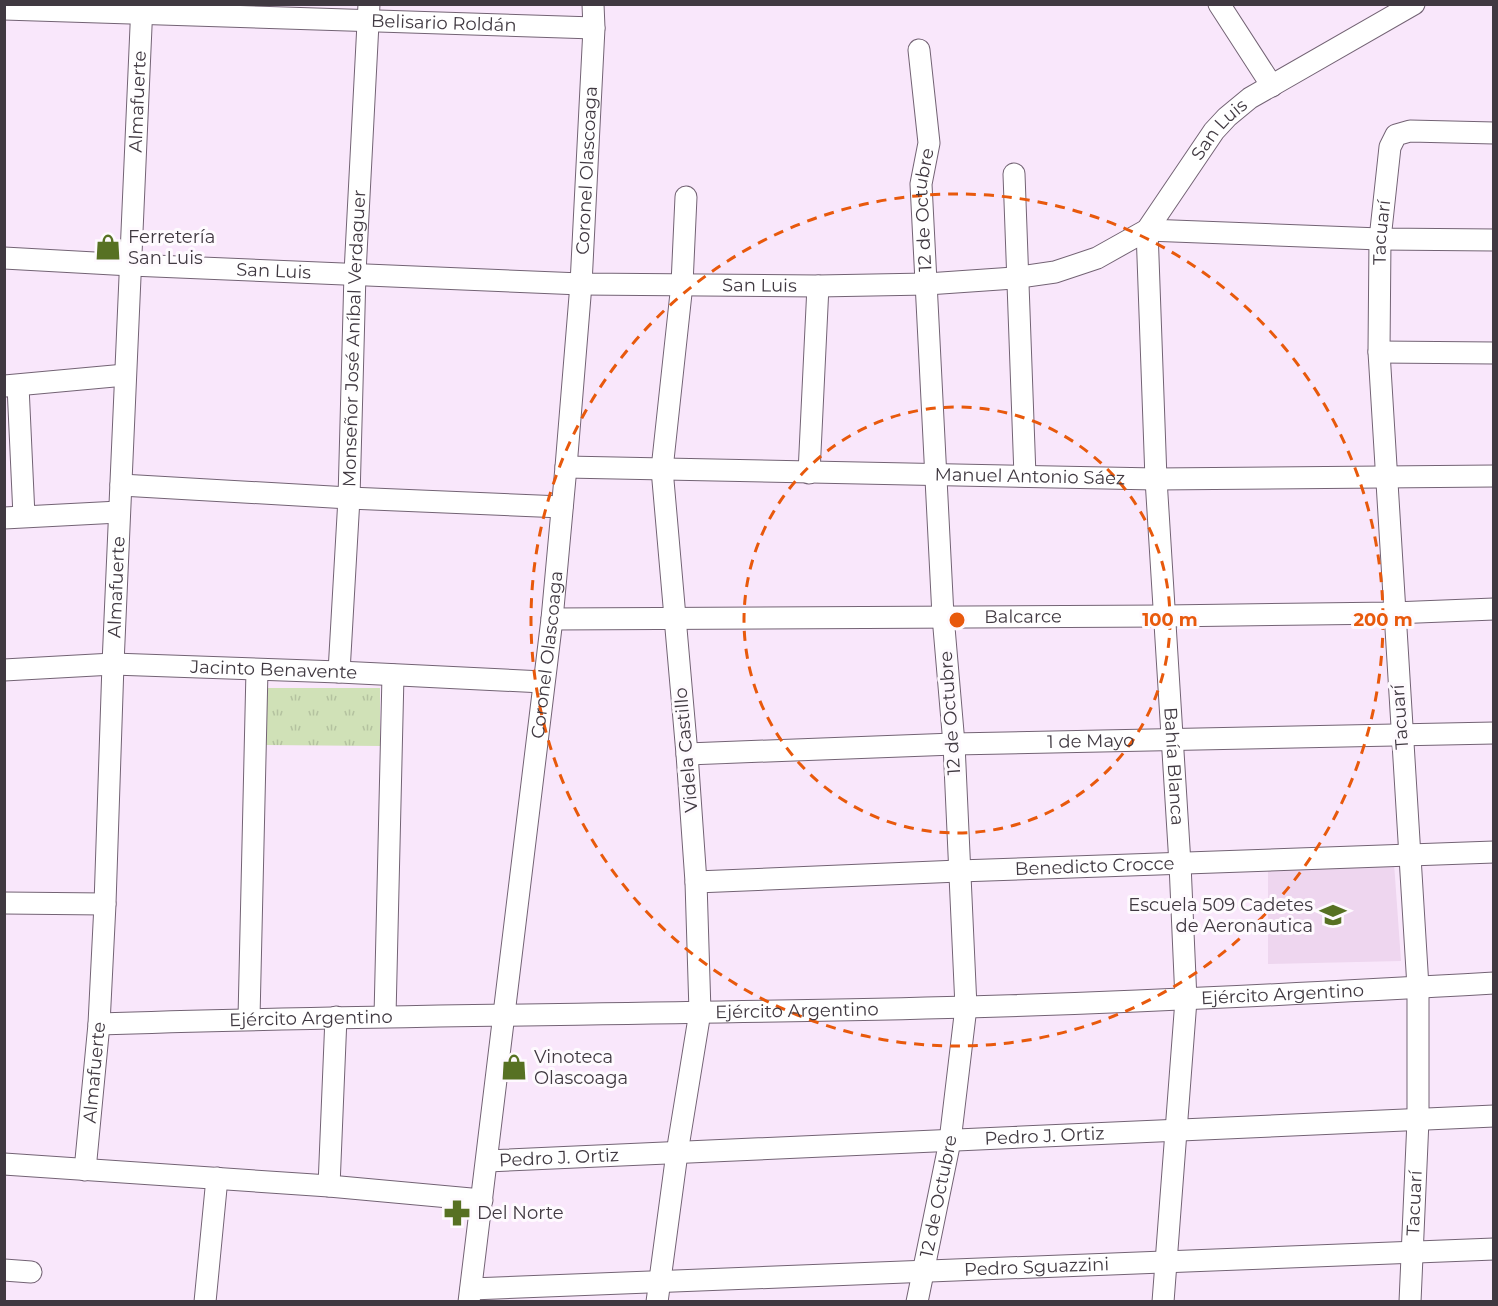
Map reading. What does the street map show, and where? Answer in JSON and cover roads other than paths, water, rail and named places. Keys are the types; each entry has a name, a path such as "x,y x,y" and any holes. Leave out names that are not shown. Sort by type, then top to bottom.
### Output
{"street":[{"name":"Coronel Olascoaga","path":"470,1295 552,619 581,284 594,28 593,4"},
{"path":"1219,4 1272,86"},
{"name":"San Luis","path":"4,258 581,284 818,286 927,284 1055,272 1097,258 1147,230 1214,131 1250,98 1414,4"},
{"name":"Belisario Roldán","path":"4,9 368,13 594,28"},
{"name":"Almafuerte","path":"85,1170 99,1024 105,904 112,664 141,9"},
{"name":"Monseñor José Aníbal Verdaguer","path":"339,672 349,498 355,273 368,13"},
{"name":"12 de Octubre","path":"917,1302 950,1141 966,1007 954,744 943,615 921,184 929,143 919,50"},
{"name":"Tacuarí","path":"1410,1302 1414,1253 1418,1120 1418,987 1378,352 1380,239 1390,147 1396,135 1410,131 1494,133"},
{"path":"1014,174 1025,476"},
{"name":"Videla Castillo","path":"658,1292 677,1153 700,1012 696,882 662,469 682,284 686,197"},
{"path":"1147,230 1380,239 1494,240"},
{"name":"Bahía Blanca","path":"1147,230 1156,479 1180,864 1186,1000 1162,1302"},
{"path":"809,473 818,286"},
{"path":"1378,352 1494,353"},
{"path":"119,512 14,517 11,386 125,375"},
{"name":"Manuel Antonio Sáez","path":"566,467 1156,479 1494,476"},
{"path":"121,485 562,507"},
{"name":"Balcarce","path":"552,619 943,615 1165,616 1393,613 1494,609"},
{"name":"Jacinto Benavente","path":"4,670 112,664 543,682"},
{"path":"249,1018 257,670"},
{"path":"385,1016 393,675"},
{"name":"1 de Mayo","path":"687,754 954,744 1494,733"},
{"name":"Benedicto Crocce","path":"696,882 1494,852"},
{"path":"4,903 105,904"},
{"name":"Ejército Argentino","path":"99,1024 249,1018 966,1007 1186,1000 1494,983"},
{"path":"329,1186 336,1017"},
{"name":"Pedro J. Ortiz","path":"487,1161 1494,1116"},
{"path":"4,1164 329,1186 482,1200"},
{"path":"205,1302 217,1178"},
{"name":"Pedro Sguazzini","path":"470,1295 658,1292 923,1271 1494,1249"},
{"path":"4,1270 31,1272"}],"place":[{"name":"Ferretería San Luis","path":"108,247"},
{"name":"Escuela 509 Cadetes de Aeronautica","path":"1333,915"},
{"name":"Vinoteca Olascoaga","path":"514,1067"},
{"name":"Del Norte","path":"457,1213"}]}
